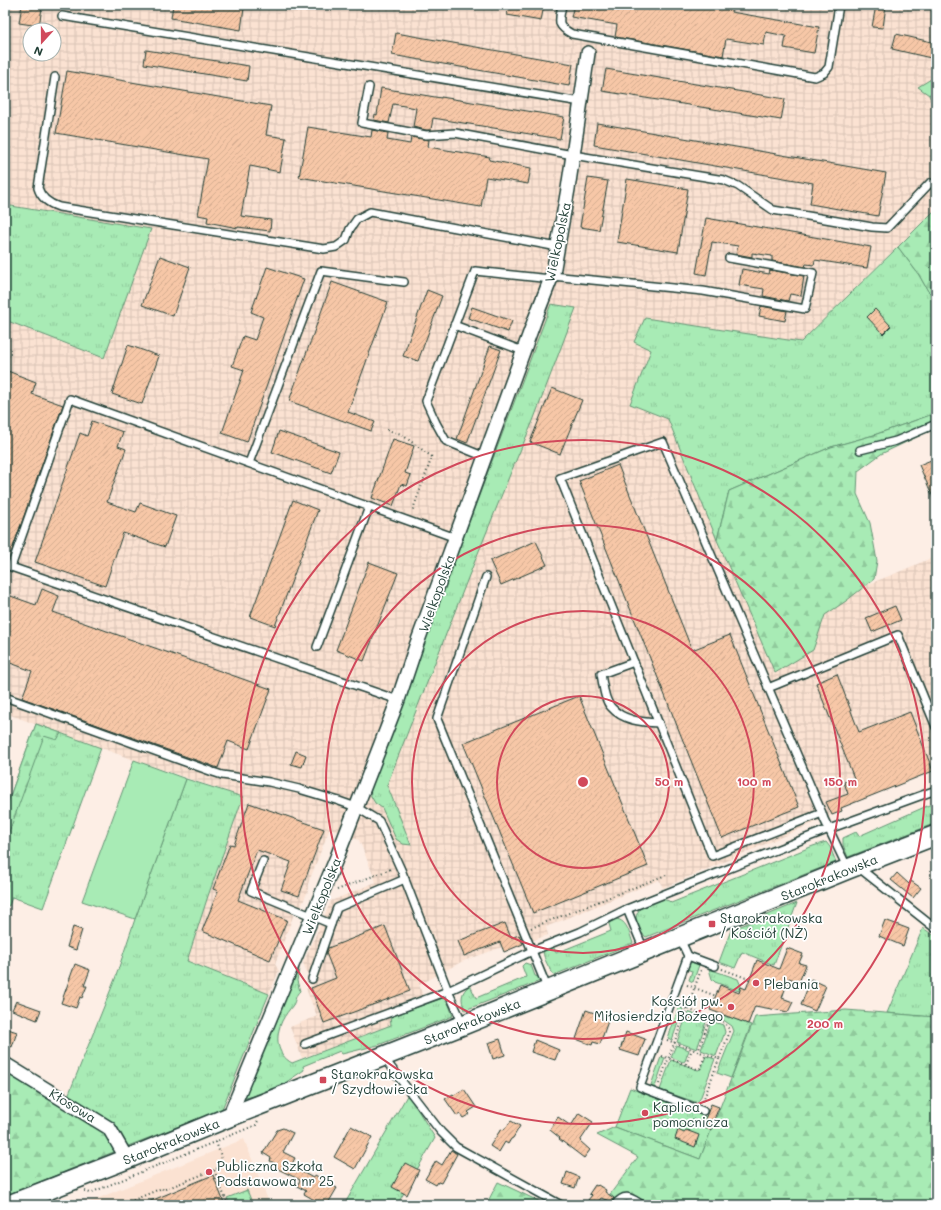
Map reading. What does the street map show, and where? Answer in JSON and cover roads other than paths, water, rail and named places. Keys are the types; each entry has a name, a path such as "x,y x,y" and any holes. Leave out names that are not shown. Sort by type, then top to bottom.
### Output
{"street":[{"name":"Wielkopolska","path":"229,1117 337,857 398,700 551,277 558,247 588,53"},
{"name":"Starokrakowska","path":"8,1205 127,1159 936,835"},
{"name":"Kłosowa","path":"5,1064 109,1128 127,1159"}],"lane":[{"path":"562,5 559,22 563,29 572,34 815,77 824,73 829,66 839,5"},
{"path":"62,16 581,102"},
{"path":"55,76 38,188 40,193 50,204 59,207 324,249 336,247 346,240 350,229 357,219 370,212 558,247"},
{"path":"369,87 362,123 426,135 455,133 573,155 724,180 738,186 773,210 872,227 887,228 930,183"},
{"path":"485,457 446,441 426,401 475,271 703,291 806,309 813,272 729,258"},
{"path":"249,463 321,271 404,282"},
{"path":"454,325 523,351"},
{"path":"398,700 11,567 70,399 456,538"},
{"path":"860,450 896,441 936,424"},
{"path":"822,813 712,856 560,478 663,442 830,829 852,868 936,929"},
{"path":"317,647 369,507"},
{"path":"486,577 437,719 548,990"},
{"path":"768,688 898,635 936,727"},
{"path":"634,662 601,674 605,694 610,707 623,717 658,723"},
{"path":"5,697 222,775 288,786 339,801 356,807 379,821 405,879 448,991 463,1025"},
{"path":"305,1044 448,991 532,951 580,932 627,910 830,829 936,790"},
{"path":"263,861 251,891 331,924"},
{"path":"312,979 337,908 405,879"},
{"path":"627,910 644,951"},
{"path":"679,937 688,956 715,966"},
{"path":"688,956 640,1087 700,1109"},
{"path":"383,1056 441,1132 456,1147 561,1205"},
{"path":"615,1205 624,1197 629,1197 642,1205"}],"place":[{"name":"Starokrakowska / Kościół (NŻ)","path":"712,924"},
{"name":"Plebania","path":"756,983"},
{"name":"Kościół pw. Miłosierdzia Bożego","path":"731,1007"},
{"name":"Starokrakowska / Szydłowiecka","path":"323,1080"},
{"name":"Kaplica pomocnicza","path":"645,1113"},
{"name":"Publiczna Szkoła Podstawowa nr 25","path":"209,1172"}]}
